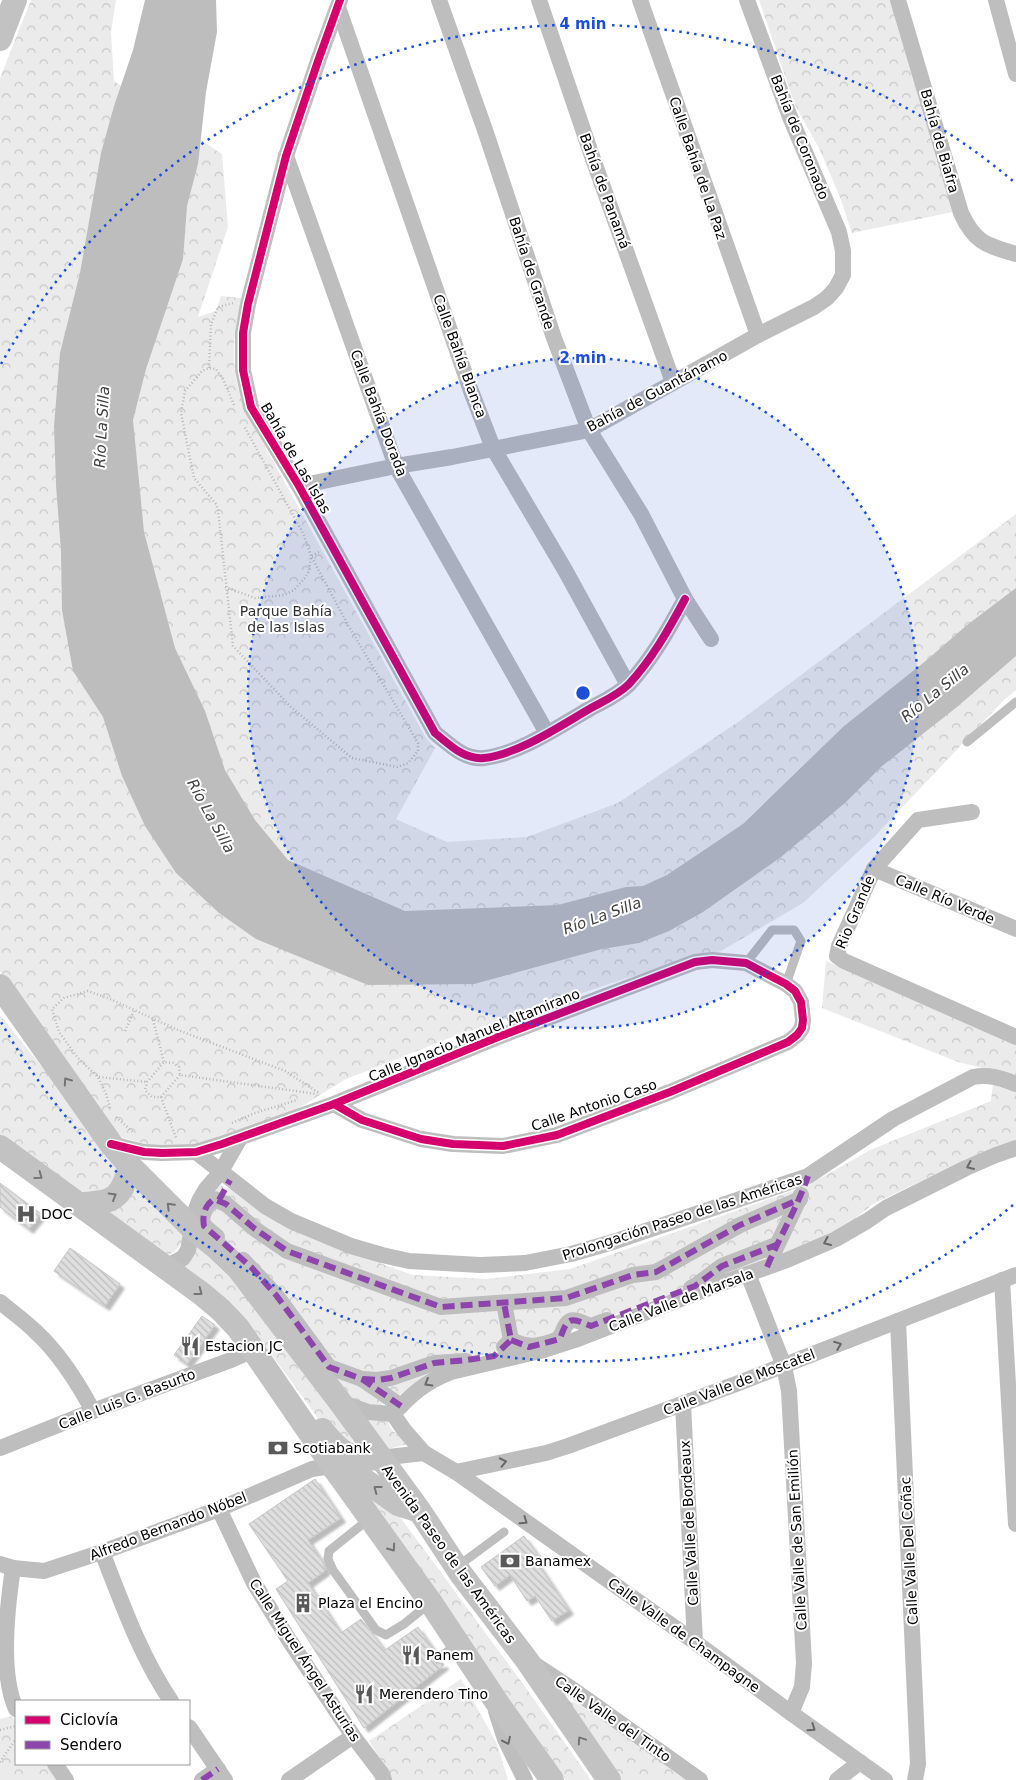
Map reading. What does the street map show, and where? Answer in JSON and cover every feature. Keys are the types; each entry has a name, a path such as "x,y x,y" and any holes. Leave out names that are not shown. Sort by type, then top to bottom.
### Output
{"main road":[{"path":"0,39 15,0"},
{"name":"Avenida Paseo de las Américas","path":"3,995 111,1144 130,1166 192,1228 218,1248 238,1268 419,1510 456,1567 526,1659 609,1780"},
{"path":"0,1147 165,1267 221,1310 238,1328 284,1392 334,1468 431,1603 448,1651 496,1701 545,1778"},
{"path":"78,1204 102,1202 115,1197 123,1188 130,1166"},
{"path":"284,1392 311,1415 342,1452 359,1458 379,1458"},
{"path":"334,1468 360,1477 398,1504 419,1510"}],"street":[{"name":"Bahía de Grande","path":"440,0 554,338 589,430 641,514 685,599 711,639"},
{"name":"Bahía de Panamá","path":"539,0 593,159 673,382"},
{"name":"Calle Bahía de La Paz","path":"640,0 758,335"},
{"name":"Bahía de Coronado","path":"748,0 790,117 838,232 843,251 843,275"},
{"name":"Bahía de Biafra","path":"898,0 961,213 968,228 978,240 994,248 1016,254"},
{"path":"996,0 1016,74"},
{"name":"Bahía de Las Islas","path":"339,3 286,156 248,304 243,334 243,370 251,407 299,486 435,733 458,752 484,758 515,749 547,733"},
{"name":"Calle Bahía Blanca","path":"339,3 471,391 493,448 565,570 628,685"},
{"name":"Calle Bahía Dorada","path":"286,156 396,466 547,733"},
{"name":"Bahía de Guantánamo","path":"299,486 589,430 758,335 814,307 836,288 843,275"},
{"path":"547,733 611,698 628,685 668,632 685,599"},
{"name":"Rio Grande","path":"972,812 918,820 874,869 838,946 837,956 844,961 1016,1038"},
{"name":"Calle Río Verde","path":"874,869 1016,930"},
{"name":"Calle Ignacio Manuel Altamirano","path":"111,1144 144,1152 196,1152 334,1104 498,1037 695,962 712,960 746,963 795,990 803,1010 802,1028 798,1036"},
{"name":"Calle Antonio Caso","path":"334,1104 362,1120 421,1139 453,1144 502,1146 566,1132 670,1092 776,1048 798,1036"},
{"name":"Prolongación Paseo de las Américas","path":"196,1152 265,1206 291,1220 351,1246 409,1261 480,1265 525,1262 572,1254 808,1176 893,1119 964,1081 983,1075 998,1077 1016,1084"},
{"path":"219,1200 225,1176 240,1138"},
{"name":"Calle Valle de Marsala","path":"397,1410 414,1392 451,1372 552,1348 767,1267 836,1238 886,1208 966,1168 1016,1148"},
{"path":"165,1267 183,1258 188,1250 196,1209 200,1199 206,1189 225,1176"},
{"path":"767,1267 776,1245 800,1199 808,1176"},
{"path":"397,1410 362,1380 329,1367 276,1295 251,1267 204,1226 204,1213 209,1202 214,1199 226,1204 255,1229 287,1251 441,1307 566,1298 633,1275 656,1272 740,1225 800,1199"},
{"path":"510,1340 529,1347 560,1338 568,1322 572,1320 578,1319 591,1326 696,1286 722,1266 776,1245"},
{"name":"Calle Valle de San Emilión","path":"748,1274 784,1366 789,1391 804,1663 802,1687 791,1713"},
{"path":"1009,1277 1016,1524"},
{"name":"Calle Valle de Moscatel","path":"456,1472 546,1453 784,1366 1009,1277"},
{"path":"504,1303 510,1340"},
{"path":"3,1308 37,1332 60,1359 82,1390 92,1411"},
{"name":"Calle Valle Del Coñac","path":"898,1322 918,1764 915,1780"},
{"path":"362,1380 391,1378 434,1363 494,1356 510,1340"},
{"name":"Calle Luis G. Basurto","path":"0,1448 254,1350"},
{"path":"340,1402 368,1412 397,1410"},
{"name":"Calle Valle de Bordeaux","path":"683,1404 695,1642"},
{"name":"Calle Valle de Champagne","path":"397,1410 404,1430 418,1453 456,1472 885,1780"},
{"path":"379,1458 418,1453"},
{"path":"399,1484 404,1466 418,1453"},
{"name":"Alfredo Bernando Nóbel","path":"6,1566 44,1571 219,1510 312,1469 334,1468"},
{"name":"Calle Miguel Ángel Asturias","path":"219,1510 254,1583 289,1640 353,1736 382,1774 384,1780"},
{"path":"102,1552 134,1632 156,1678 170,1700"},
{"path":"6,1566 5,1627 2,1660 5,1683 15,1707"},
{"name":"Calle Valle del Tinto","path":"526,1659 575,1691 700,1780"},
{"path":"496,1701 496,1713 501,1727 525,1780"},
{"path":"190,1728 221,1774 202,1780"},
{"path":"289,1780 353,1736"},
{"path":"837,1780 860,1762"},
{"path":"56,1765 66,1780"}],"lane":[{"path":"966,742 1016,702"},
{"path":"746,963 772,930 794,930 801,941 786,984"},
{"path":"371,1518 329,1551 328,1559 333,1570 376,1630 386,1635 431,1603"},
{"path":"456,1567 504,1532"}],"path":[{"path":"208,368 211,324 218,307 230,303 248,304"},
{"path":"237,413 224,379 216,368 208,368 202,371 185,391 181,413 194,478 216,504 218,510 232,646 291,707 352,758 397,767 408,763 418,751 418,743 348,625 311,556 303,534 243,425"},
{"path":"226,587 255,598 284,595 294,590 305,578 309,571 311,556"},
{"path":"137,1136 111,1112 106,1094 98,1077 78,1058 59,1032 52,1009 64,998 88,991 110,999 178,1030 285,1071 321,1094"},
{"path":"124,1031 134,1011"},
{"path":"153,1019 164,1062"},
{"path":"161,1097 180,1074 179,1067 173,1063 164,1062"},
{"path":"161,1097 152,1096 146,1090 147,1082 164,1062"},
{"path":"180,1074 321,1094"},
{"path":"98,1077 147,1082"},
{"path":"229,1124 288,1102 321,1094"},
{"path":"161,1097 177,1140 168,1142"},
{"path":"0,1730 15,1726"},
{"path":"0,1762 15,1741"}],"green space":[{"name":"Parque Bahía de las Islas","path":"31,0 116,0 111,32 114,81 222,154 228,227 198,317 216,311 221,296 242,298 235,335 234,359 237,384 245,407 253,425 426,738 435,748 396,819 447,842 527,837 618,803 741,720 1016,514 1016,690 1003,701 875,836 803,903 721,951 624,979 452,1037 344,1080 296,1110 204,1145 163,1149 118,1136 0,971 0,78"},
{"path":"759,0 892,0 953,212 852,233 840,197 819,148 795,105"},
{"path":"826,961 1016,1043 1016,1076 958,1062 822,1008"},
{"path":"0,1015 122,1166 108,1192 79,1191 0,1140"},
{"path":"993,1084 1016,1087 1016,1142 998,1146 934,1175 873,1204 846,1226 769,1259 558,1335 449,1364 381,1405 367,1406 353,1400 204,1224 213,1189 221,1186 231,1189 335,1247 413,1275 487,1279 570,1269 795,1190 823,1177 870,1150 991,1101"},
{"path":"139,1185 185,1231 179,1247 165,1256 102,1211 124,1201"},
{"path":"197,1246 229,1274 348,1433 352,1439 351,1444 339,1447 264,1344 230,1309 181,1267"},
{"path":"356,1412 387,1421 392,1430 408,1444 384,1450"},
{"path":"372,1497 386,1498 526,1688 591,1780 566,1780 371,1502"},
{"path":"461,1679 497,1744 508,1780 390,1780 388,1771 369,1741"},
{"path":"566,1702 578,1704 691,1780 619,1780"},
{"path":"12,1716 15,1720 15,1765 47,1765 58,1780 0,1780 0,1719"}],"water":[{"name":"Río La Silla","path":"145,0 216,0 217,32 206,92 198,164 187,206 183,259 146,369 133,420 144,532 175,648 205,711 225,770 255,820 288,860 405,911 558,905 626,887 643,886 667,875 743,824 843,727 967,625 1016,588 1016,656 957,707 882,766 846,802 781,857 703,912 669,931 639,943 602,949 474,984 368,985 256,939 219,913 176,873 145,826 122,776 103,717 73,671 62,610 61,551 54,426 60,353 80,273 101,153 114,106 133,50"}],"building":[{"path":"0,1183 41,1214 29,1229 0,1207"},
{"path":"70,1248 120,1284 105,1306 54,1271"},
{"name":"Estacion JC","path":"202,1316 215,1325 187,1364 174,1355"},
{"name":"Plaza el Encino","path":"315,1479 341,1518 308,1540 326,1570 308,1583 341,1633 361,1619 385,1650 418,1627 436,1653 433,1656 434,1661 437,1664 443,1663 444,1665 364,1728 276,1589 288,1581 249,1524"},
{"path":"524,1536 538,1555 534,1558 569,1610 552,1621 535,1596 527,1601 510,1575 495,1586 481,1567"}],"marked path":[{"path":"767,1267 808,1176"},
{"path":"219,1200 230,1180"},
{"path":"401,1406 362,1379 329,1367 276,1295 251,1267 204,1226 203,1218 211,1201 214,1199 226,1204 255,1229 287,1251 441,1307 566,1298 633,1275 656,1272 740,1225 800,1199"},
{"path":"511,1340 529,1347 560,1339 565,1326 571,1320 591,1326 695,1286 722,1266 776,1245"},
{"path":"363,1379 391,1378 434,1363 494,1356 511,1340 504,1303"},
{"path":"202,1780 218,1769"}],"cycle path":[{"path":"340,0 286,156 248,304 243,333 243,370 251,407 299,486 435,733 458,751 477,758 511,751 539,738 611,698 629,684 653,654 685,599"},
{"path":"111,1144 144,1152 162,1153 196,1152 222,1144 334,1104 498,1037 695,962 712,960 746,963 786,984 795,991 801,1002 802,1028 788,1042 670,1092 557,1135 503,1146 453,1144 421,1139 362,1120 334,1104"}],"place":[{"name":"DOC","path":"26,1214"},
{"name":"Estacion JC","path":"190,1346"},
{"name":"Scotiabank","path":"278,1448"},
{"name":"Banamex","path":"510,1561"},
{"name":"Plaza el Encino","path":"303,1603"},
{"name":"Panem","path":"411,1655"},
{"name":"Merendero Tino","path":"364,1694"}]}
